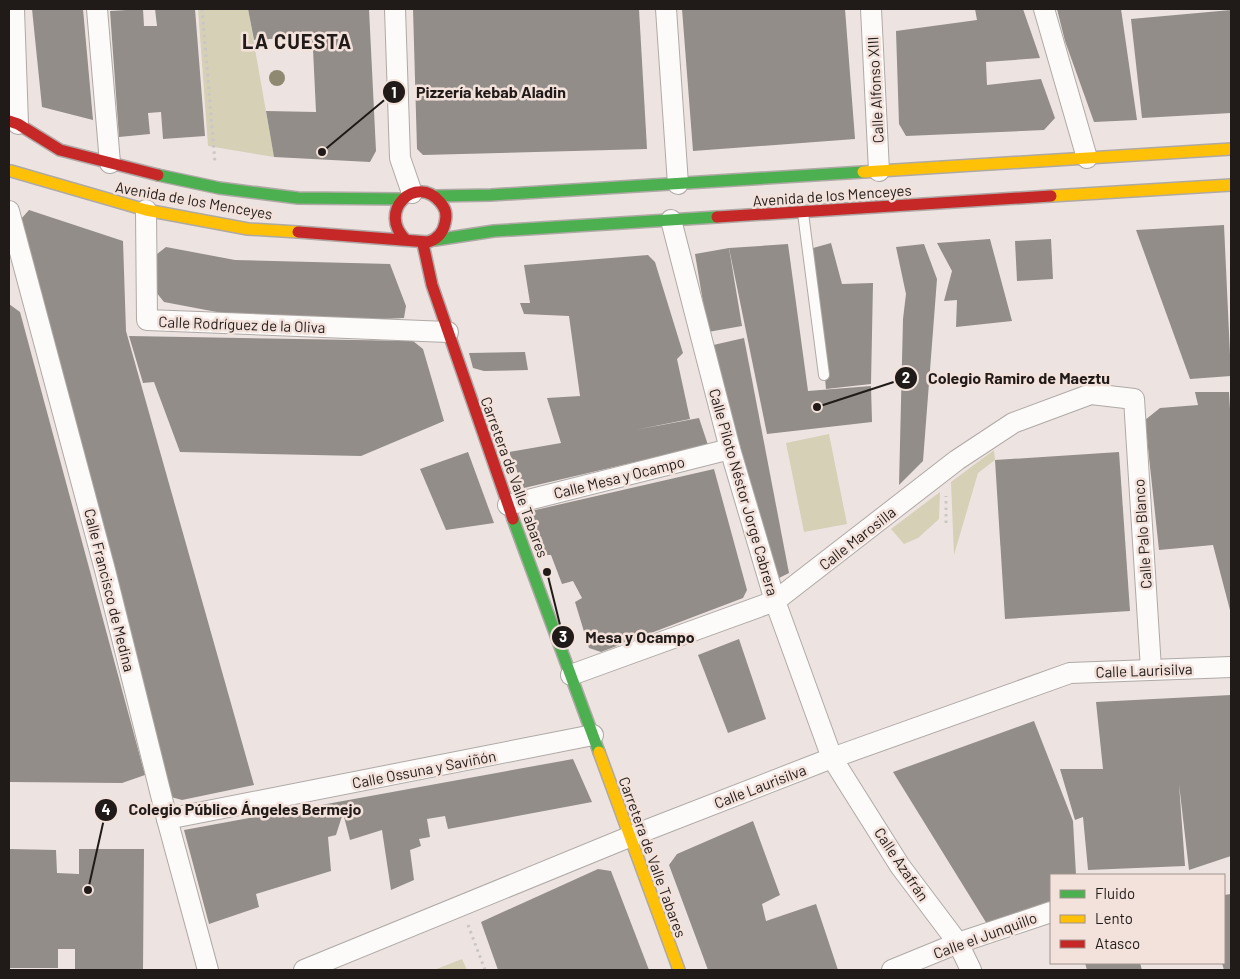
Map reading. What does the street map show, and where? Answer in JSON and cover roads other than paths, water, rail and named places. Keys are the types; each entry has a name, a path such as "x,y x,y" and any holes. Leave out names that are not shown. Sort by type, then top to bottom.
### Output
{"main road":[{"name":"Avenida de los Menceyes","path":"17,129 60,150 139,171 219,188 298,198 407,196"},
{"name":"Avenida de los Menceyes","path":"436,196 491,195 678,184 1231,149"},
{"path":"10,171 22,160"},
{"name":"Avenida de los Menceyes","path":"10,171 146,210 248,229 406,240"},
{"name":"Avenida de los Menceyes","path":"435,240 494,231 1231,185"},
{"path":"424,191 436,196 446,212 444,229 435,240 423,244 406,240 396,230 394,212 407,196 424,191"},
{"name":"Carretera de Valle Tabares","path":"423,244 432,285 508,505 679,970"}],"street":[{"path":"14,9 17,129"},
{"path":"97,9 110,163"},
{"path":"396,9 400,158 407,196"},
{"path":"666,9 678,184"},
{"name":"Calle Alfonso XIII","path":"870,9 879,172"},
{"path":"1044,9 1087,158"},
{"name":"Calle Rodríguez de la Oliva","path":"146,210 147,320 448,332"},
{"name":"Calle Francisco de Medina","path":"9,211 105,570 167,819 208,970"},
{"name":"Calle Piloto Néstor Jorge Cabrera","path":"671,220 730,449 775,601 832,758"},
{"name":"Calle Marosilla","path":"571,675 775,601 957,460 1013,423 1091,394 1134,399"},
{"name":"Calle Palo Blanco","path":"1134,399 1151,669"},
{"name":"Calle Mesa y Ocampo","path":"508,505 730,449"},
{"name":"Calle Laurisilva","path":"304,970 629,837 832,758 1070,673 1231,667"},
{"name":"Calle Ossuna y Saviñón","path":"167,819 593,735"},
{"name":"Calle Azafrán","path":"832,758 900,866 958,943 971,970"},
{"name":"Calle el Junquillo","path":"892,970 958,943 1050,912"}],"lane":[{"path":"803,212 824,375"}],"place":[{"name":"Pizzería kebab Aladin","path":"322,152"},
{"name":"Colegio Ramiro de Maeztu","path":"817,407"},
{"name":"Mesa y Ocampo","path":"547,572"},
{"name":"Colegio Público Ángeles Bermejo","path":"88,890"}],"district":[{"name":"LA CUESTA","path":"297,41"}]}
